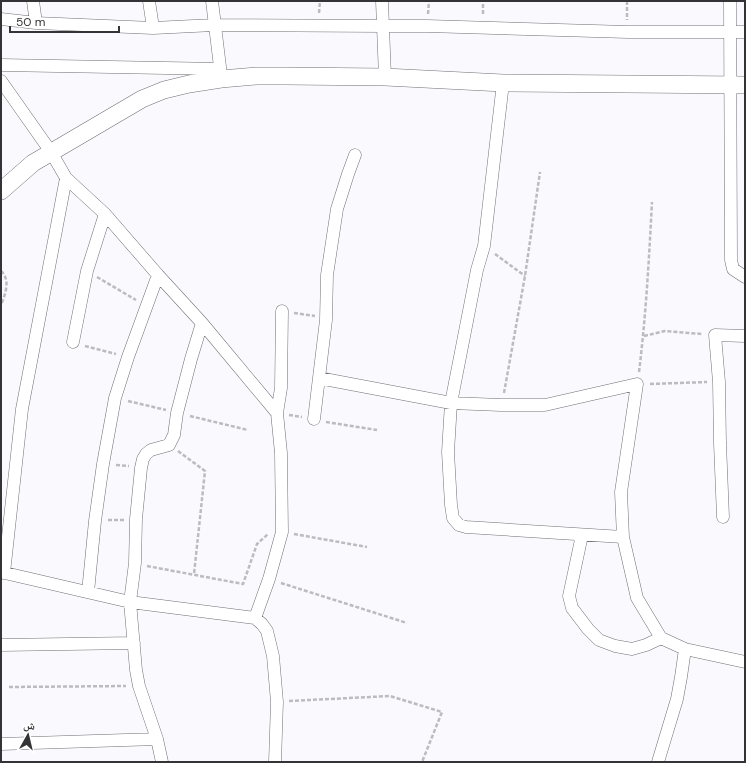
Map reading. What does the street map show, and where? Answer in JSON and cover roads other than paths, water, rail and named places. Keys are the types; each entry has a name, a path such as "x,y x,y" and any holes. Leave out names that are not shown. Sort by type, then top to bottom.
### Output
{"main road":[{"path":"1,191 33,163 142,100 164,90 220,74 257,76 385,77 503,83 738,85"}],"street":[{"path":"33,1 36,23"},
{"path":"149,1 153,28"},
{"path":"2,62 166,68 220,74 212,1"},
{"path":"382,1 385,77"},
{"path":"730,1 730,33 738,85 731,260 733,269 745,277"},
{"path":"1,19 36,23 153,28 214,24 428,26 628,32 745,32"},
{"path":"1,81 51,152 66,178 105,214 278,413"},
{"path":"503,83 484,246 477,270 450,404 448,452 453,518 458,525 466,527 623,537"},
{"path":"314,419 326,320 327,275 337,209 355,155"},
{"path":"66,178 22,409 2,572 130,602 255,618 267,631 273,656 277,702 275,762"},
{"path":"72,342 87,271 105,214"},
{"path":"88,592 95,521 103,464 116,398 128,357 158,275"},
{"path":"255,618 270,579 282,532 281,452 278,413 282,311"},
{"path":"162,762 157,739 139,686 136,670 130,602 135,563 136,519 141,468 144,459 146,454 151,450 169,444 174,435 177,413 202,324"},
{"path":"723,517 720,443 720,382 715,335 745,336"},
{"path":"319,378 450,404 502,405 545,405 637,384 621,492 623,537 637,598 661,638 685,649 745,662"},
{"path":"582,534 569,596 572,608 588,629 599,640 615,646 632,649 646,646 661,638"},
{"path":"1,645 134,643"},
{"path":"658,762 677,699 685,649"},
{"path":"1,744 157,739"}]}
